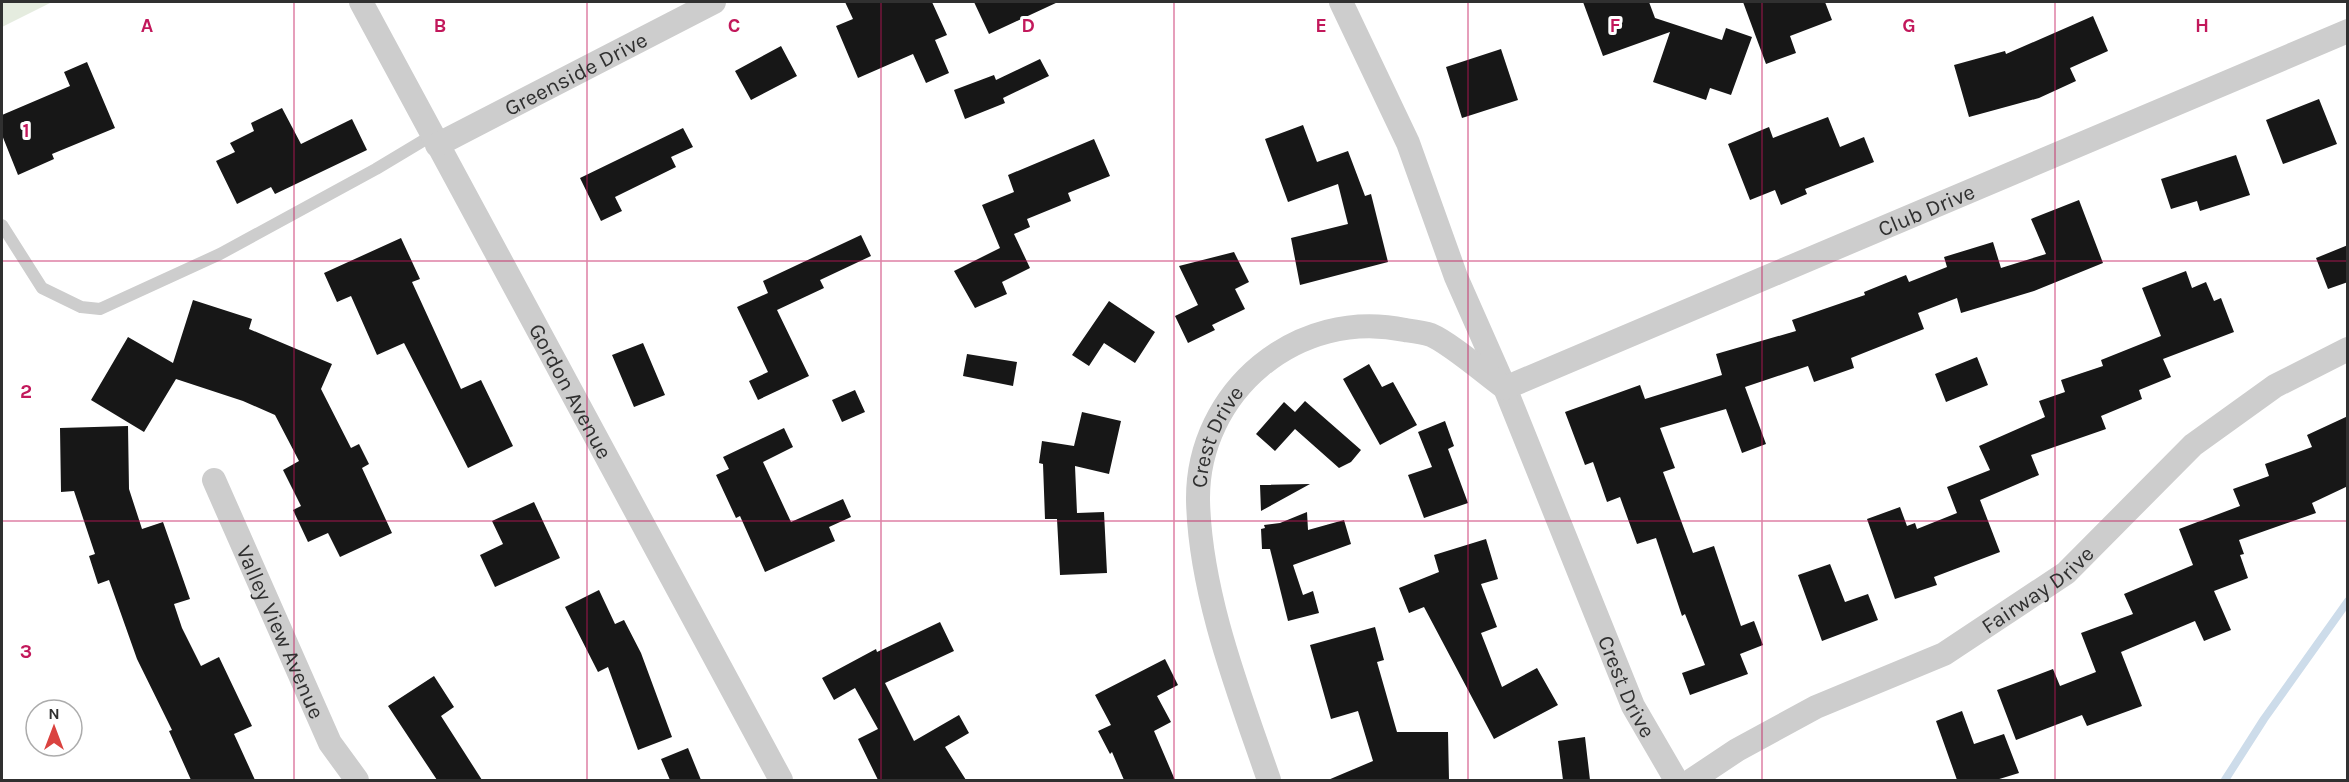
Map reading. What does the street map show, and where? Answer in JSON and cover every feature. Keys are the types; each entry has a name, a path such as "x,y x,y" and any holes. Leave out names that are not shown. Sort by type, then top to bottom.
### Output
{"street":[{"name":"Gordon Avenue","path":"361,2 781,780"},
{"name":"Greenside Drive","path":"434,140 714,2"},
{"name":"Crest Drive","path":"1341,2 1408,143 1456,277 1505,388 1633,706 1676,780"},
{"name":"Club Drive","path":"1505,388 2348,31"},
{"name":"Crest Drive","path":"1269,780 1232,673 1206,571 1198,500 1204,456 1216,421 1234,391 1263,362 1297,342 1338,327 1381,325 1432,335 1505,388"},
{"name":"Fairway Drive","path":"1692,780 1737,750 1816,706 1944,654 2066,573 2193,445 2275,386 2348,349"},
{"name":"Valley View Avenue","path":"214,480 330,742 357,780"}],"lane":[{"path":"2,225 42,288 81,307 100,309 220,254 434,140"}],"shaded area":[{"path":"2,2 52,2 2,27"}],"building":[{"path":"845,2 932,2 947,35 935,40 949,73 926,83 913,54 858,78 836,26 853,19"},
{"path":"974,2 1058,2 989,34"},
{"path":"1583,2 1649,2 1655,18 1722,40 1726,28 1752,37 1731,95 1710,88 1706,100 1653,82 1670,32 1603,56"},
{"path":"1743,2 1825,2 1832,20 1790,36 1796,53 1766,64"},
{"path":"2093,16 2108,51 2070,68 2076,81 2039,98 1969,117 1954,65 2005,51 2006,54"},
{"path":"781,46 797,76 751,100 735,71"},
{"path":"1501,49 1518,100 1462,118 1446,67"},
{"path":"1040,59 1049,76 1003,98 1005,103 965,119 954,90 994,75 996,80"},
{"path":"87,62 115,128 52,154 54,159 18,175 2,135 2,115 70,86 64,72"},
{"path":"2319,99 2337,144 2283,164 2266,120"},
{"path":"282,108 301,144 352,119 367,150 275,194 271,187 237,204 216,161 235,152 230,143 254,131 251,123"},
{"path":"1828,117 1840,147 1864,137 1874,162 1805,189 1807,194 1781,205 1775,190 1750,200 1728,144 1769,127 1773,138"},
{"path":"1303,125 1317,162 1348,151 1365,196 1371,194 1388,262 1300,285 1291,238 1348,224 1338,184 1288,202 1265,139"},
{"path":"683,128 693,147 671,157 676,167 615,197 622,211 601,221 580,178"},
{"path":"1094,139 1110,176 1068,193 1071,201 1027,219 1030,227 1014,234 1030,268 1002,282 1007,294 975,308 954,271 1000,248 982,205 1014,192 1008,175"},
{"path":"2236,155 2250,195 2200,211 2197,201 2171,209 2161,179"},
{"path":"2079,200 2103,263 2034,291 1961,313 1957,298 1918,313 1924,329 1851,358 1854,368 1814,382 1808,366 1745,387 1766,444 1742,453 1726,409 1660,428 1675,468 1663,472 1693,553 1714,546 1741,626 1754,621 1763,645 1740,654 1748,674 1690,695 1682,673 1705,665 1685,614 1682,616 1656,538 1637,544 1620,497 1607,502 1593,462 1585,465 1565,412 1640,385 1645,399 1722,375 1716,354 1796,331 1792,320 1865,295 1864,292 1906,275 1909,282 1947,267 1944,257 1993,242 2001,268 2046,254 2031,219"},
{"path":"861,235 871,256 820,280 824,288 777,310 809,376 758,400 749,381 768,372 737,307 768,293 763,281"},
{"path":"401,238 420,279 412,282 461,389 481,380 513,446 468,468 404,343 377,355 351,296 337,302 324,273"},
{"path":"2348,245 2348,282 2328,289 2316,258"},
{"path":"1234,252 1249,282 1235,289 1245,309 1212,325 1215,330 1188,343 1175,316 1198,305 1179,266"},
{"path":"2186,271 2192,288 2206,282 2214,301 2221,298 2234,332 2163,359 2171,377 2139,390 2142,399 2101,416 2106,429 2031,455 2039,475 1980,500 2000,552 1934,577 1937,585 1895,599 1867,519 1900,507 1907,526 1915,523 1917,529 1957,513 1947,487 1990,470 1979,446 2045,417 2039,401 2065,392 2061,380 2103,366 2101,360 2161,336 2142,288"},
{"path":"193,300 252,319 249,329 332,364 321,389 351,448 359,444 369,464 362,468 392,533 340,557 328,533 308,542 293,510 301,506 283,470 299,461 275,415 243,401 176,379 144,432 91,400 128,337 173,363"},
{"path":"1109,301 1155,332 1135,363 1104,343 1089,366 1072,355"},
{"path":"643,343 665,395 634,407 612,355"},
{"path":"967,354 1017,362 1013,386 963,376"},
{"path":"1977,357 1988,385 1946,402 1935,374"},
{"path":"1369,364 1382,387 1393,382 1417,425 1380,445 1343,379"},
{"path":"855,390 865,412 842,422 832,400"},
{"path":"1305,401 1361,450 1351,462 1339,468 1295,429 1275,451 1256,434 1284,402 1295,412"},
{"path":"1082,412 1121,421 1109,474 1075,466 1077,513 1104,512 1107,573 1060,575 1057,519 1045,519 1043,464 1039,463 1042,441 1074,446"},
{"path":"2348,416 2348,486 2312,503 2316,513 2239,540 2244,554 2240,555 2248,578 2214,591 2231,630 2204,641 2195,621 2121,652 2142,706 2087,726 2082,715 2016,740 1997,690 2053,669 2060,686 2096,672 2081,633 2133,614 2124,594 2193,565 2179,529 2240,506 2233,489 2269,476 2265,464 2312,447 2307,435"},
{"path":"1445,421 1454,446 1448,449 1468,503 1424,518 1408,475 1432,467 1418,432"},
{"path":"128,426 129,489 142,529 163,522 190,599 174,604 182,628 201,666 219,657 252,726 234,734 255,780 191,780 169,731 172,730 137,659 109,580 98,584 89,556 95,554 74,491 61,492 60,428"},
{"path":"784,428 793,447 763,462 791,522 843,499 851,517 829,527 835,541 765,572 740,516 736,518 716,475 729,469 723,457"},
{"path":"1310,484 1261,511 1260,485"},
{"path":"534,502 560,558 495,587 480,555 503,544 492,521"},
{"path":"1307,512 1308,530 1344,520 1351,544 1293,565 1303,595 1313,591 1319,613 1288,621 1270,549 1262,549 1261,529 1265,528 1264,525 1280,523"},
{"path":"1486,539 1498,579 1481,584 1497,627 1481,633 1502,687 1537,668 1558,705 1494,739 1424,607 1409,613 1399,588 1439,572 1434,555"},
{"path":"1830,564 1845,602 1868,594 1878,620 1822,641 1798,575"},
{"path":"599,590 615,624 624,620 641,653 672,737 638,750 608,667 598,672 565,607"},
{"path":"940,622 954,651 885,683 914,741 959,715 969,733 945,747 966,780 878,780 858,739 878,729 855,688 834,700 822,678 876,649 877,652"},
{"path":"1375,627 1384,660 1377,662 1397,732 1448,732 1449,780 1328,780 1373,761 1358,711 1331,719 1310,645"},
{"path":"1165,659 1178,685 1157,696 1171,722 1154,731 1175,780 1124,780 1112,752 1110,754 1098,731 1111,725 1095,695"},
{"path":"434,676 454,707 441,716 482,780 437,780 388,706"},
{"path":"1962,711 1974,744 2004,734 2019,773 1996,780 1957,780 1936,721"},
{"path":"1585,737 1590,780 1563,780 1558,741"},
{"path":"688,748 701,780 670,780 661,759"}],"waterway":[{"path":"2225,780 2264,719 2348,601"}]}
